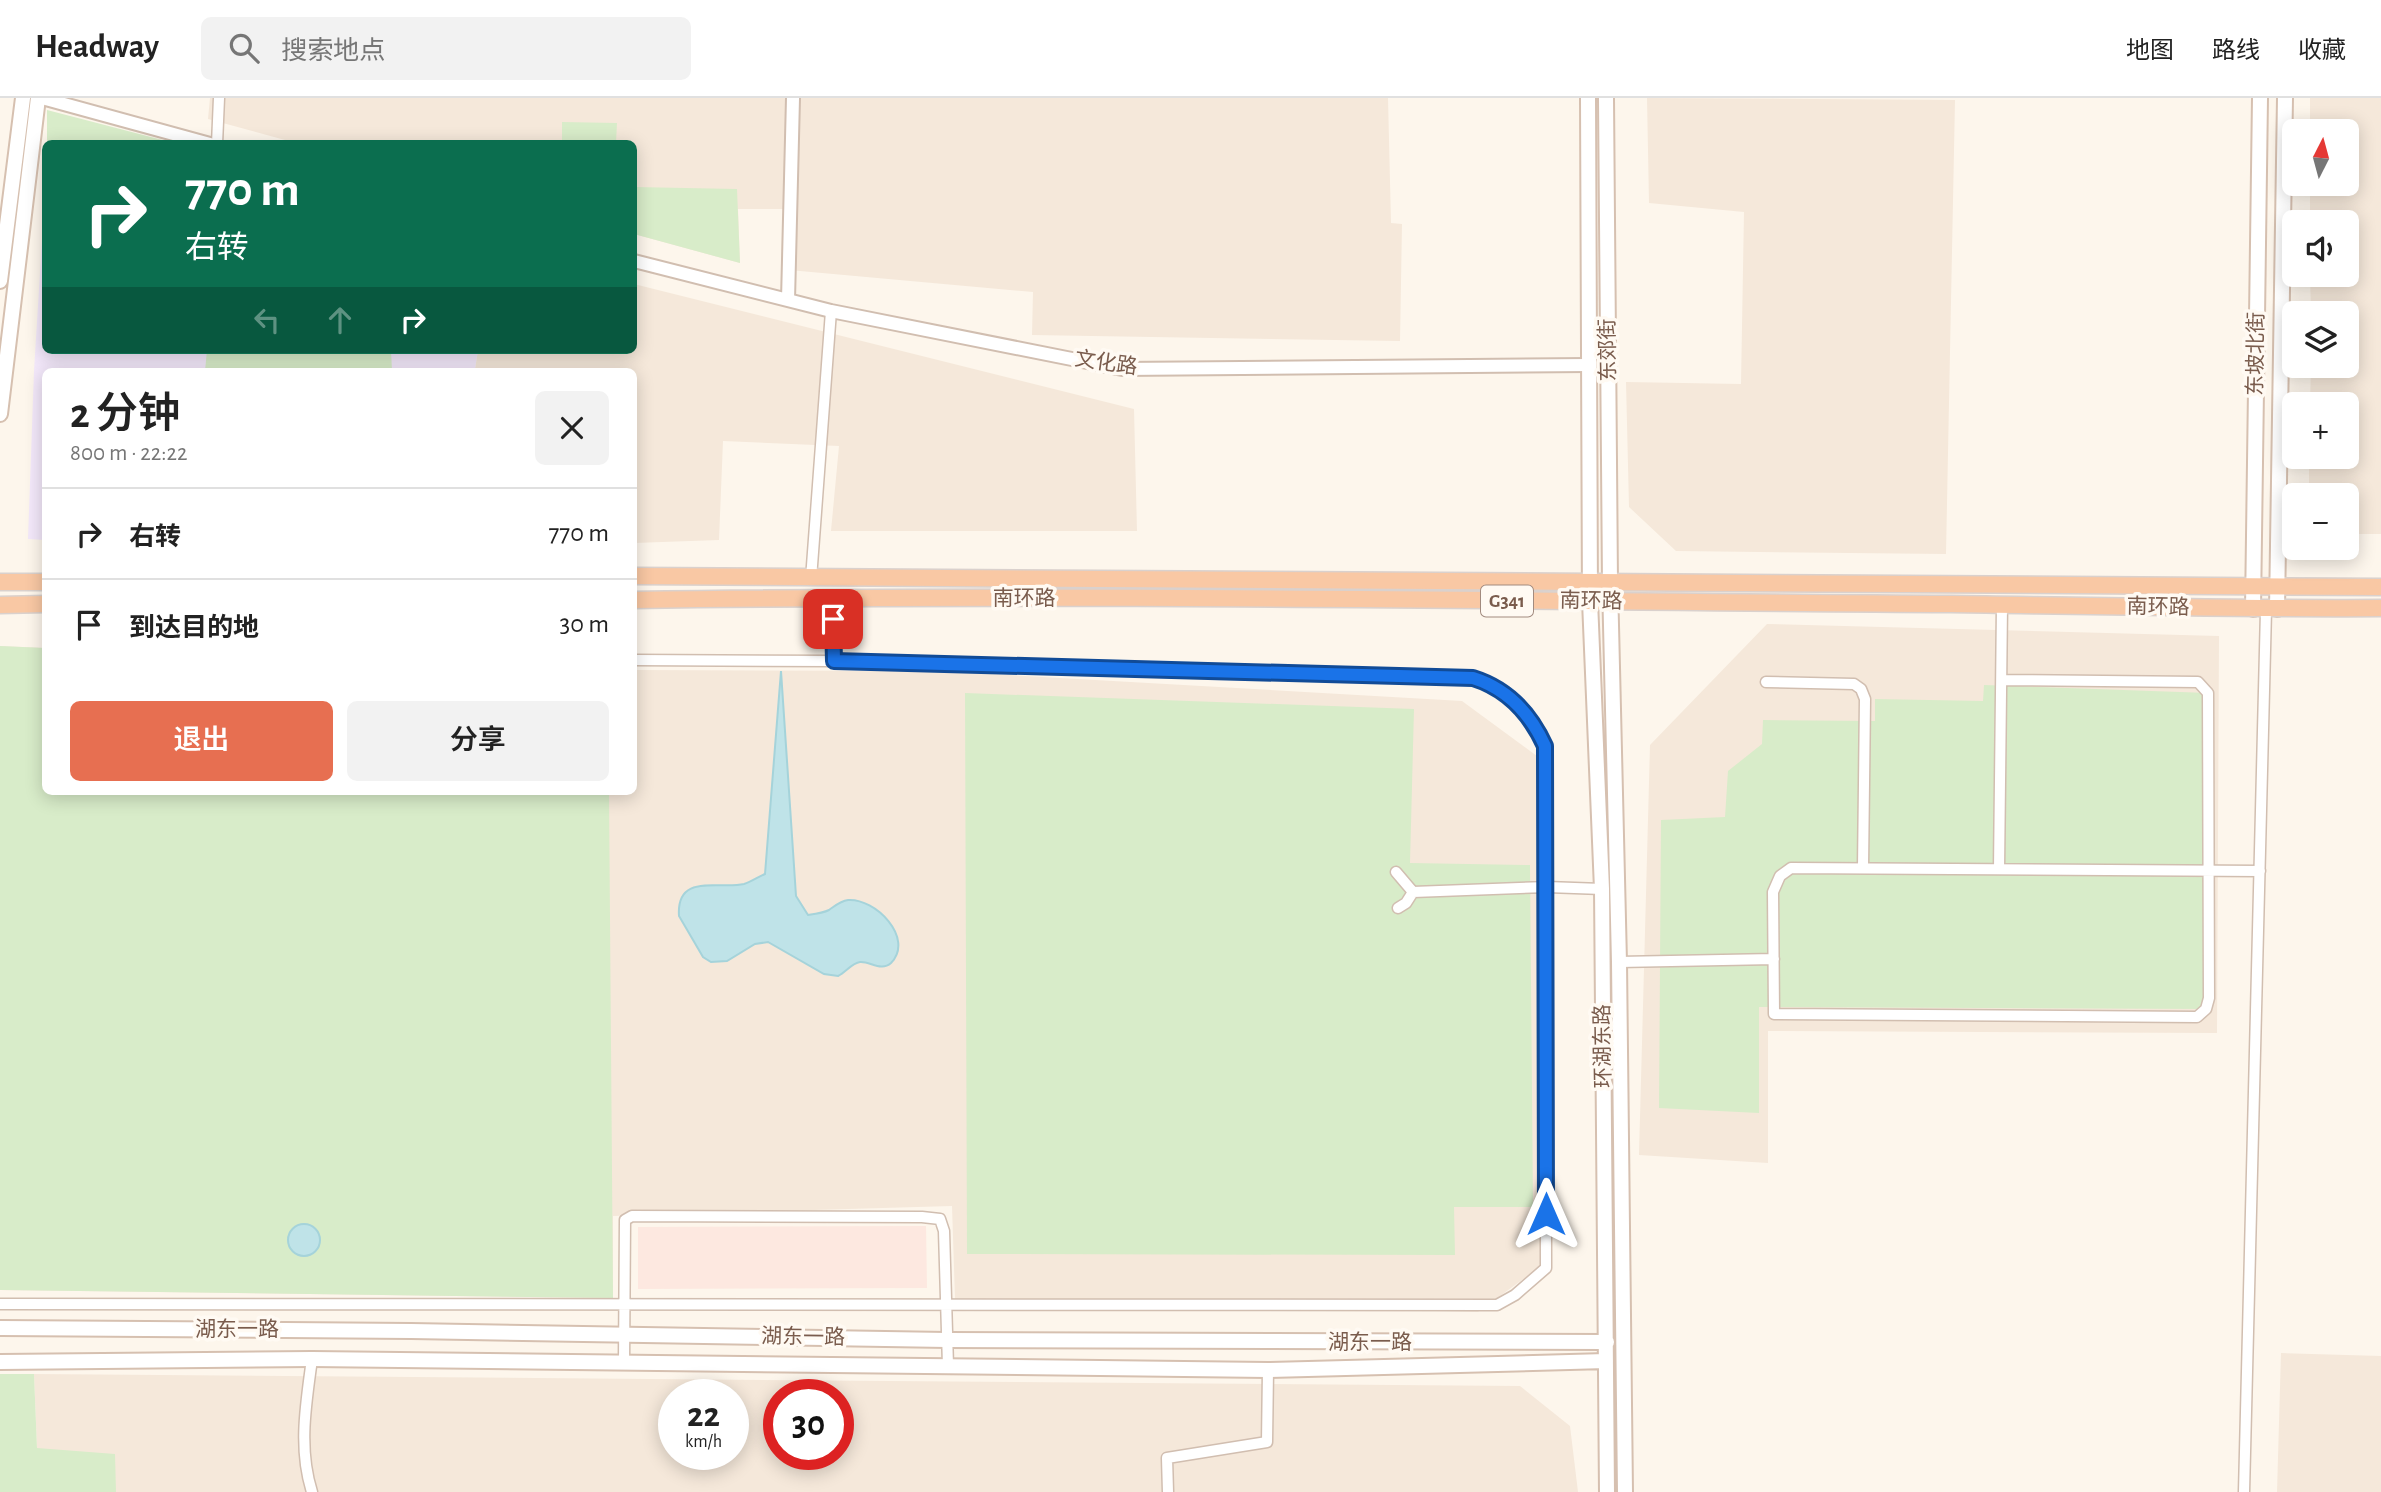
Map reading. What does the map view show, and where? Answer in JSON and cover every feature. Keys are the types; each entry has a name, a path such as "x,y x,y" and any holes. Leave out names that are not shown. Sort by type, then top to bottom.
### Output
{"highway":[{"name":"南环路","path":"637,576 2381,587"},
{"path":"0,582 42,582"},
{"name":"南环路","path":"637,600 833,598 1590,601 2381,608"},
{"path":"0,605 42,604"}],"main road":[{"path":"0,281 23,98"},
{"path":"0,414 40,98"},
{"name":"东郊街","path":"1588,98 1590,601"},
{"name":"东郊街","path":"1606,98 1611,602"},
{"name":"东坡北街","path":"2260,98 2253,588 2265,609 2278,587 2285,98"},
{"name":"环湖东路","path":"1590,601 1602,889 1607,1492"},
{"name":"环湖东路","path":"1611,602 1619,962 1625,1492"},
{"name":"湖东一路","path":"0,1328 947,1340 1607,1342"},
{"name":"湖东一路","path":"0,1362 312,1359 1268,1370 1606,1361"}],"street":[{"path":"40,98 195,140"},
{"path":"217,140 219,98"},
{"path":"788,300 793,98"},
{"name":"文化路","path":"637,262 831,311 1122,369 1589,365"},
{"path":"811,579 831,311"},
{"path":"833,598 834,661"},
{"path":"1999,869 2002,605"},
{"path":"2244,1492 2265,609"},
{"path":"0,1304 1497,1305 1515,1295 1546,1268 1545,746 1524,710 1507,695 1487,682 1473,678 834,661 637,660"},
{"path":"2003,680 2198,682 2208,693 2208,870 2209,998 2206,1009 2197,1017 1774,1014 1773,892 1780,876 1791,868 2208,870 2260,871"},
{"path":"1766,682 1854,684 1861,689 1865,699 1863,868"},
{"path":"1396,872 1413,892"},
{"path":"1413,892 1547,887 1602,889"},
{"path":"1398,908 1406,903 1413,892"},
{"path":"1619,962 1774,959"},
{"path":"624,1363 625,1220 632,1216 880,1217 940,1219 944,1231 948,1366"},
{"path":"312,1359 303,1428 306,1473 312,1492"},
{"path":"1168,1492 1167,1458 1267,1442 1268,1370"}],"shaded area":[{"path":"210,98 1388,98 1391,223 1402,224 1400,341 1032,335 1033,292 789,270 790,209 738,209 740,263 637,235 637,140 285,140 208,119"},
{"path":"1647,98 1955,100 1946,554 1676,551 1629,507 1626,382 1741,384 1744,212 1649,203"},
{"path":"2310,98 2381,98 2381,534 2359,534 2359,483 2309,483 2309,469 2359,469 2359,392 2310,392 2311,378 2359,378 2359,301 2311,301 2310,287 2359,287 2359,210 2310,210 2310,196 2359,196 2359,119 2310,119"},
{"path":"42,240 42,354 477,354 475,368 42,368 42,540 28,539"},
{"path":"637,285 1134,409 1137,531 831,531 839,446 723,441 719,540 637,543 637,368 475,368 477,354 637,354"},
{"path":"1767,624 2219,636 2217,1033 1768,1031 1768,1163 1639,1155 1650,745"},
{"path":"0,646 42,648 42,795 637,795 637,670 939,671 1462,701 1541,759 1541,1266 1478,1312 955,1299 952,1206 613,1216 613,1298 0,1290"},
{"path":"926,1226 927,1288 638,1289 638,1227"},
{"path":"2281,1353 2381,1356 2381,1492 2277,1492"},
{"path":"34,1374 658,1379 658,1470 749,1470 749,1380 763,1380 763,1470 854,1470 854,1381 1520,1386 1570,1426 1578,1492 81,1492 37,1448"}],"green space":[{"path":"47,110 162,140 47,140"},
{"path":"562,122 617,123 616,140 562,140"},
{"path":"637,187 737,189 740,263 637,235"},
{"path":"207,354 391,354 392,368 205,368"},
{"path":"0,646 42,648 42,795 609,795 613,1298 0,1290"},
{"path":"1984,685 2208,693 2206,1009 1759,1007 1759,1113 1659,1108 1661,820 1725,817 1728,771 1762,744 1763,720 1875,721 1875,699 1983,701"},
{"path":"965,693 1414,709 1410,863 1530,865 1533,1207 1454,1207 1455,1255 967,1254"},
{"path":"0,1374 34,1374 37,1448 115,1454 116,1492 0,1492"}],"water":[{"path":"781,671 796,896 808,915 827,911 848,900 859,901 880,912 889,921 898,942 897,953 887,966 860,962 838,976 824,974 768,942 755,944 727,961 711,962 703,957 679,916 680,902 692,888 744,884 765,874"},
{"path":"304,1224 315,1229 320,1240 315,1251 304,1256 293,1251 288,1240 293,1229"}],"route":[{"path":"833,619 834,661 1473,678 1487,682 1507,695 1524,710 1545,746 1546,1214"}]}
